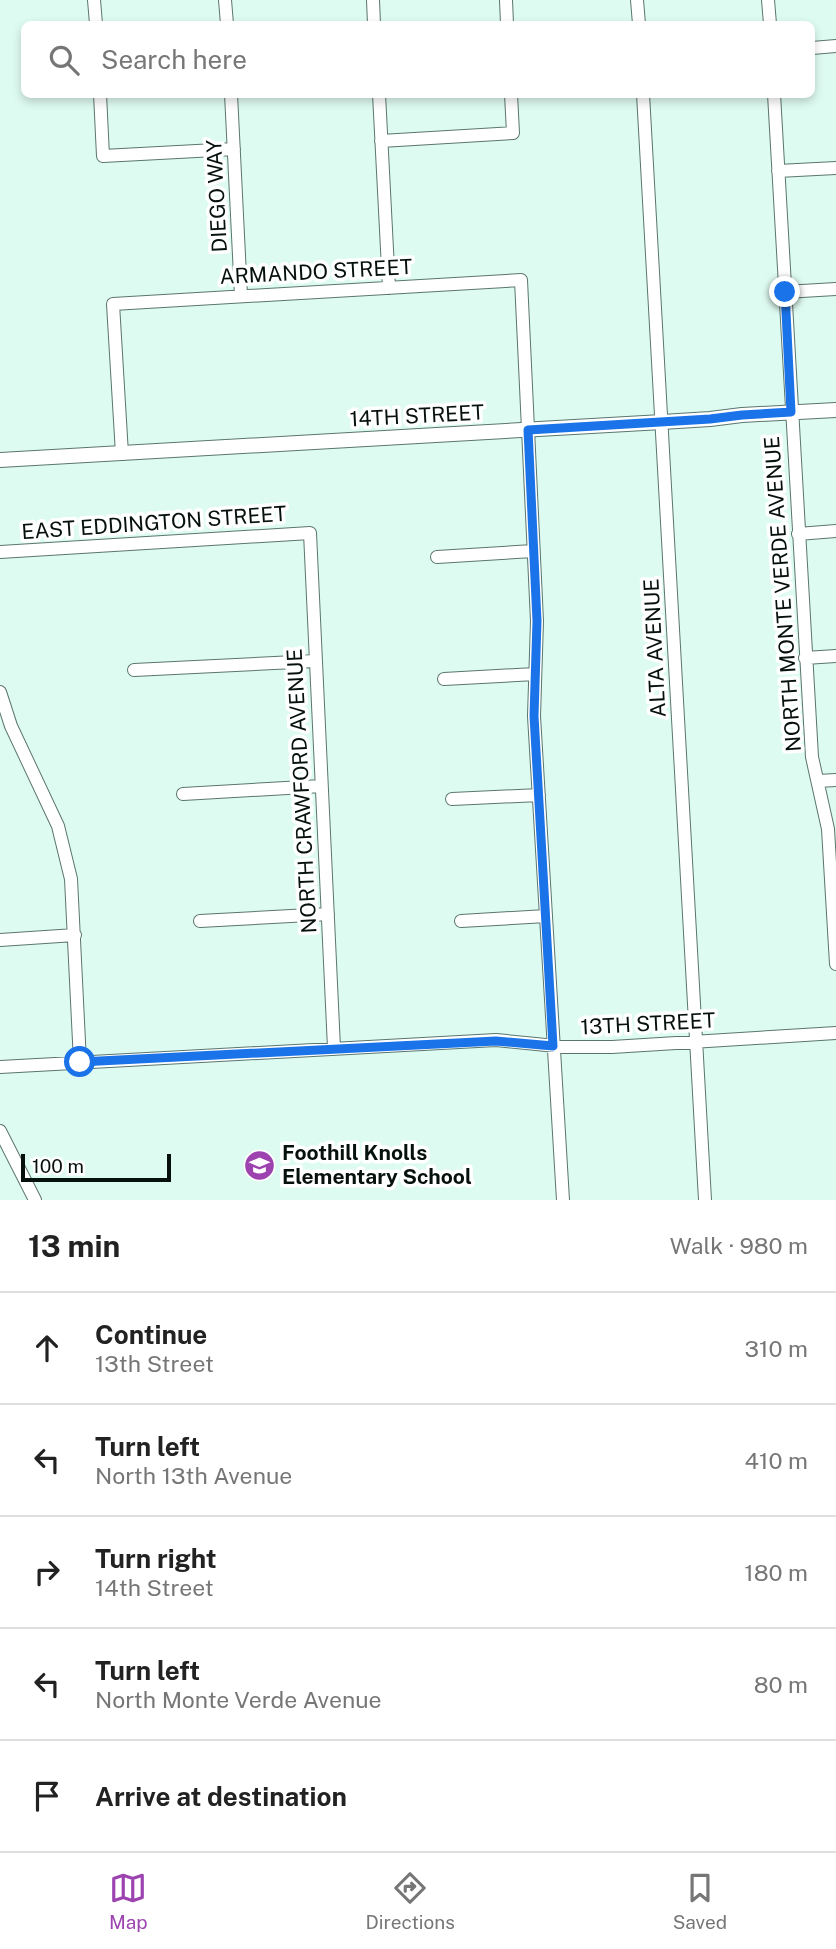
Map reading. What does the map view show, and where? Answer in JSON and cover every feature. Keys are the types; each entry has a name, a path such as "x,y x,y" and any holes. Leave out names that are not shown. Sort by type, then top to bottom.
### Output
{"street":[{"path":"94,0 96,21"},
{"path":"225,0 227,21"},
{"path":"373,0 374,21"},
{"path":"506,0 507,21"},
{"path":"637,0 639,21"},
{"path":"768,0 770,21"},
{"path":"815,48 836,47"},
{"path":"100,98 103,156 234,149"},
{"name":"DIEGO WAY","path":"231,98 241,296"},
{"path":"379,98 389,288"},
{"path":"381,141 513,133 511,98"},
{"name":"ALTA AVENUE","path":"643,98 705,1200"},
{"name":"NORTH MONTE VERDE AVENUE","path":"774,98 812,757 828,829 836,964"},
{"path":"778,171 836,168"},
{"name":"ARMANDO STREET","path":"122,454 113,303 521,280 528,430"},
{"path":"785,292 836,289"},
{"name":"14TH STREET","path":"0,460 836,410"},
{"path":"528,430 537,621 534,716 563,1200"},
{"path":"798,534 836,531"},
{"name":"EAST EDDINGTON STREET","path":"0,552 310,533"},
{"name":"NORTH CRAWFORD AVENUE","path":"310,533 334,1048"},
{"path":"437,557 533,551"},
{"path":"805,658 836,656"},
{"path":"134,670 315,661"},
{"path":"444,679 536,674"},
{"path":"0,692 11,726 58,826 71,879 80,1062"},
{"path":"818,781 836,780"},
{"path":"183,794 321,786"},
{"path":"452,799 539,795"},
{"path":"200,921 328,914"},
{"path":"461,921 546,916"},
{"path":"0,940 75,935"},
{"name":"13TH STREET","path":"0,1067 496,1041 612,1047 836,1034"},
{"path":"0,1131 35,1200"}],"place":[{"name":"Foothill Knolls Elementary School","path":"259,1165"}],"route":[{"path":"80,1062 496,1041 553,1046 534,716 537,621 528,430 791,412 785,292"}]}
